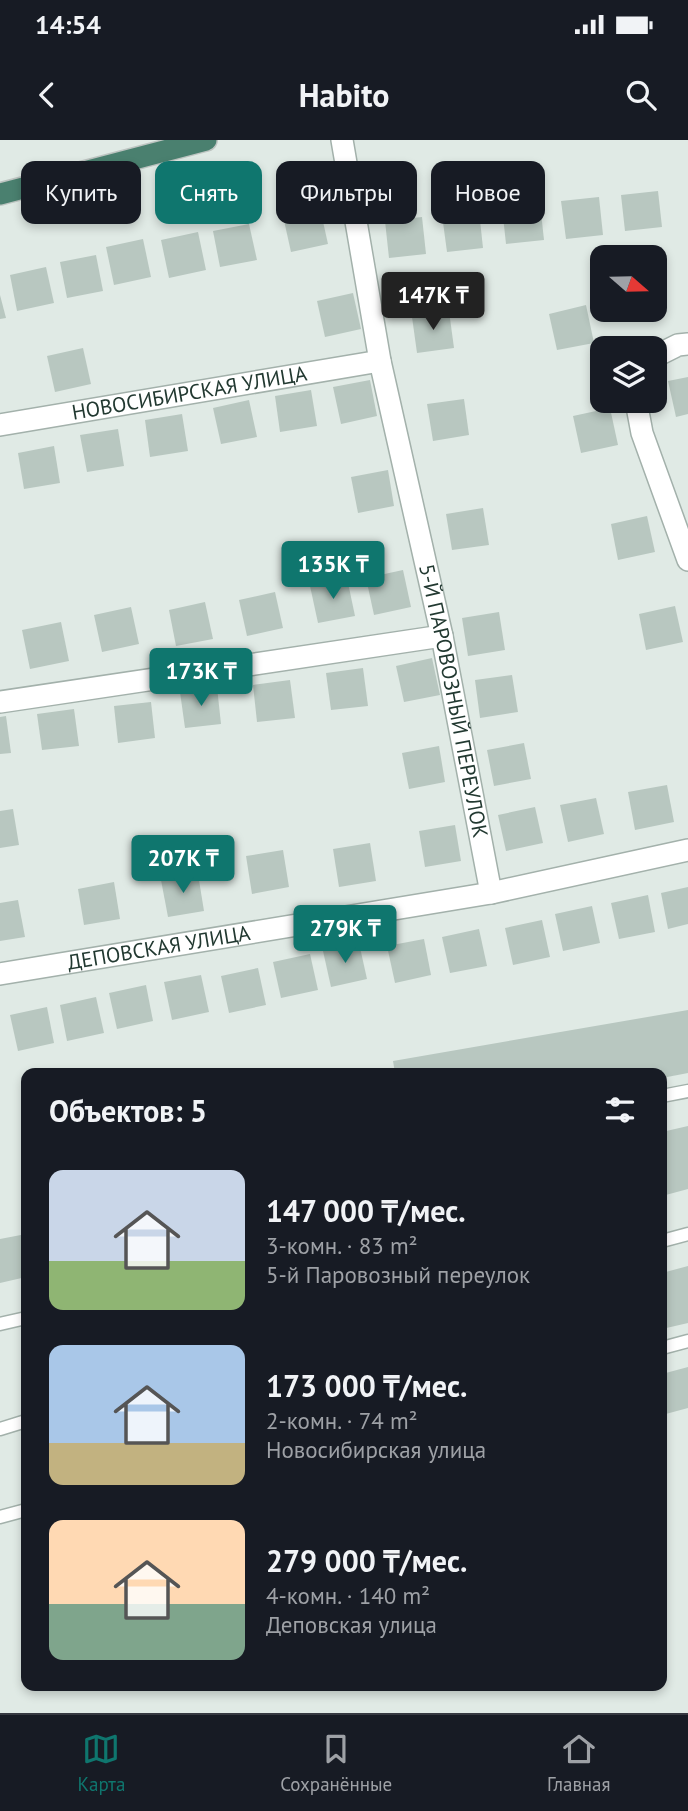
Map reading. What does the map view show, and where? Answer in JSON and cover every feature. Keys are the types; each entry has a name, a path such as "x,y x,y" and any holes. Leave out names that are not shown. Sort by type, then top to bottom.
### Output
{"highway":[{"path":"0,194 206,140"}],"street":[{"name":"5-Й ПАРОВОЗНЫЙ ПЕРЕУЛОК","path":"342,140 380,360 442,636 491,893"},
{"path":"667,350 688,344"},
{"name":"НОВОСИБИРСКАЯ УЛИЦА","path":"0,425 380,360"},
{"path":"638,413 642,433 688,560"},
{"path":"0,702 442,636"},
{"name":"ДЕПОВСКАЯ УЛИЦА","path":"0,974 491,893 688,850"}],"lane":[{"path":"667,1095 688,1091"},
{"path":"667,1240 688,1234"},
{"path":"0,1324 21,1319"},
{"path":"667,1347 688,1341"},
{"path":"0,1429 21,1423"},
{"path":"0,1517 21,1511"}],"building":[{"path":"658,191 662,227 625,231 621,195"},
{"path":"599,197 603,235 566,239 561,201"},
{"path":"422,217 426,254 389,258 385,224 417,224 417,218"},
{"path":"249,224 257,260 220,267 213,231"},
{"path":"285,224 324,224 328,244 291,252"},
{"path":"443,224 480,224 483,248 447,252"},
{"path":"504,224 542,224 544,240 506,244"},
{"path":"198,232 206,270 169,278 161,240"},
{"path":"143,239 151,277 114,285 106,247"},
{"path":"96,255 103,291 67,298 60,262"},
{"path":"46,267 54,303 17,311 10,275"},
{"path":"353,293 361,329 325,337 317,301"},
{"path":"0,295 6,318 0,319"},
{"path":"586,305 593,336 590,336 590,344 557,350 549,314"},
{"path":"449,311 454,348 417,353 412,317"},
{"path":"83,348 91,384 55,392 47,356"},
{"path":"688,377 688,414 676,417 668,381"},
{"path":"370,380 377,416 341,424 333,387"},
{"path":"311,390 317,426 280,432 275,396"},
{"path":"464,399 469,435 433,441 427,404"},
{"path":"249,400 257,437 221,444 213,408"},
{"path":"590,412 611,413 618,445 581,453 573,416"},
{"path":"182,414 188,451 150,457 145,420"},
{"path":"118,429 124,466 87,472 80,435"},
{"path":"54,446 60,483 24,489 18,453"},
{"path":"388,470 394,506 358,513 351,477"},
{"path":"483,508 489,545 452,550 446,514"},
{"path":"647,516 655,552 618,560 611,524"},
{"path":"403,570 411,607 374,615 366,578"},
{"path":"347,578 355,616 318,623 310,586"},
{"path":"275,592 283,628 247,636 239,600"},
{"path":"205,602 213,639 176,646 169,610"},
{"path":"675,606 683,642 646,650 639,614"},
{"path":"131,607 139,644 102,652 94,615"},
{"path":"499,612 505,650 468,656 462,618"},
{"path":"61,622 69,661 30,669 22,630"},
{"path":"432,658 440,695 404,702 396,666"},
{"path":"363,668 368,706 331,710 326,673"},
{"path":"512,675 518,712 480,718 475,680"},
{"path":"290,680 295,718 257,722 253,685"},
{"path":"217,687 221,724 185,728 180,692"},
{"path":"151,702 155,738 118,743 114,706"},
{"path":"74,709 79,746 42,750 37,714"},
{"path":"6,716 11,753 0,754 0,717"},
{"path":"524,743 531,779 494,786 487,750"},
{"path":"439,746 445,782 409,789 402,753"},
{"path":"667,785 674,822 635,830 628,792"},
{"path":"596,798 604,834 568,842 560,805"},
{"path":"535,807 543,843 506,851 498,815"},
{"path":"13,809 19,845 0,848 0,811"},
{"path":"455,825 461,861 425,867 419,831"},
{"path":"370,843 376,881 339,887 333,849"},
{"path":"283,850 289,887 252,894 246,856"},
{"path":"198,874 204,911 168,917 161,880"},
{"path":"114,882 120,919 84,925 78,889"},
{"path":"688,887 688,924 668,929 661,893"},
{"path":"648,895 655,932 619,939 611,903"},
{"path":"18,900 25,937 0,941 0,903"},
{"path":"592,906 600,943 563,951 555,914"},
{"path":"542,920 550,957 513,965 505,928"},
{"path":"479,929 487,966 450,973 442,937"},
{"path":"424,939 431,975 395,983 387,946"},
{"path":"359,943 367,979 331,987 323,951"},
{"path":"310,954 318,990 281,998 273,962"},
{"path":"258,968 266,1005 229,1013 221,976"},
{"path":"201,975 209,1012 172,1020 164,982"},
{"path":"146,985 153,1021 117,1029 109,993"},
{"path":"96,997 104,1033 67,1041 60,1005"},
{"path":"47,1007 54,1043 18,1051 10,1015"},
{"path":"688,1010 688,1073 667,1077 667,1068 394,1068 393,1061"},
{"path":"688,1126 688,1189 667,1195 667,1131"},
{"path":"21,1235 21,1278 0,1283 0,1239"},
{"path":"688,1266 688,1323 667,1328 667,1272"},
{"path":"688,1367 688,1408 667,1414 667,1373"}]}
